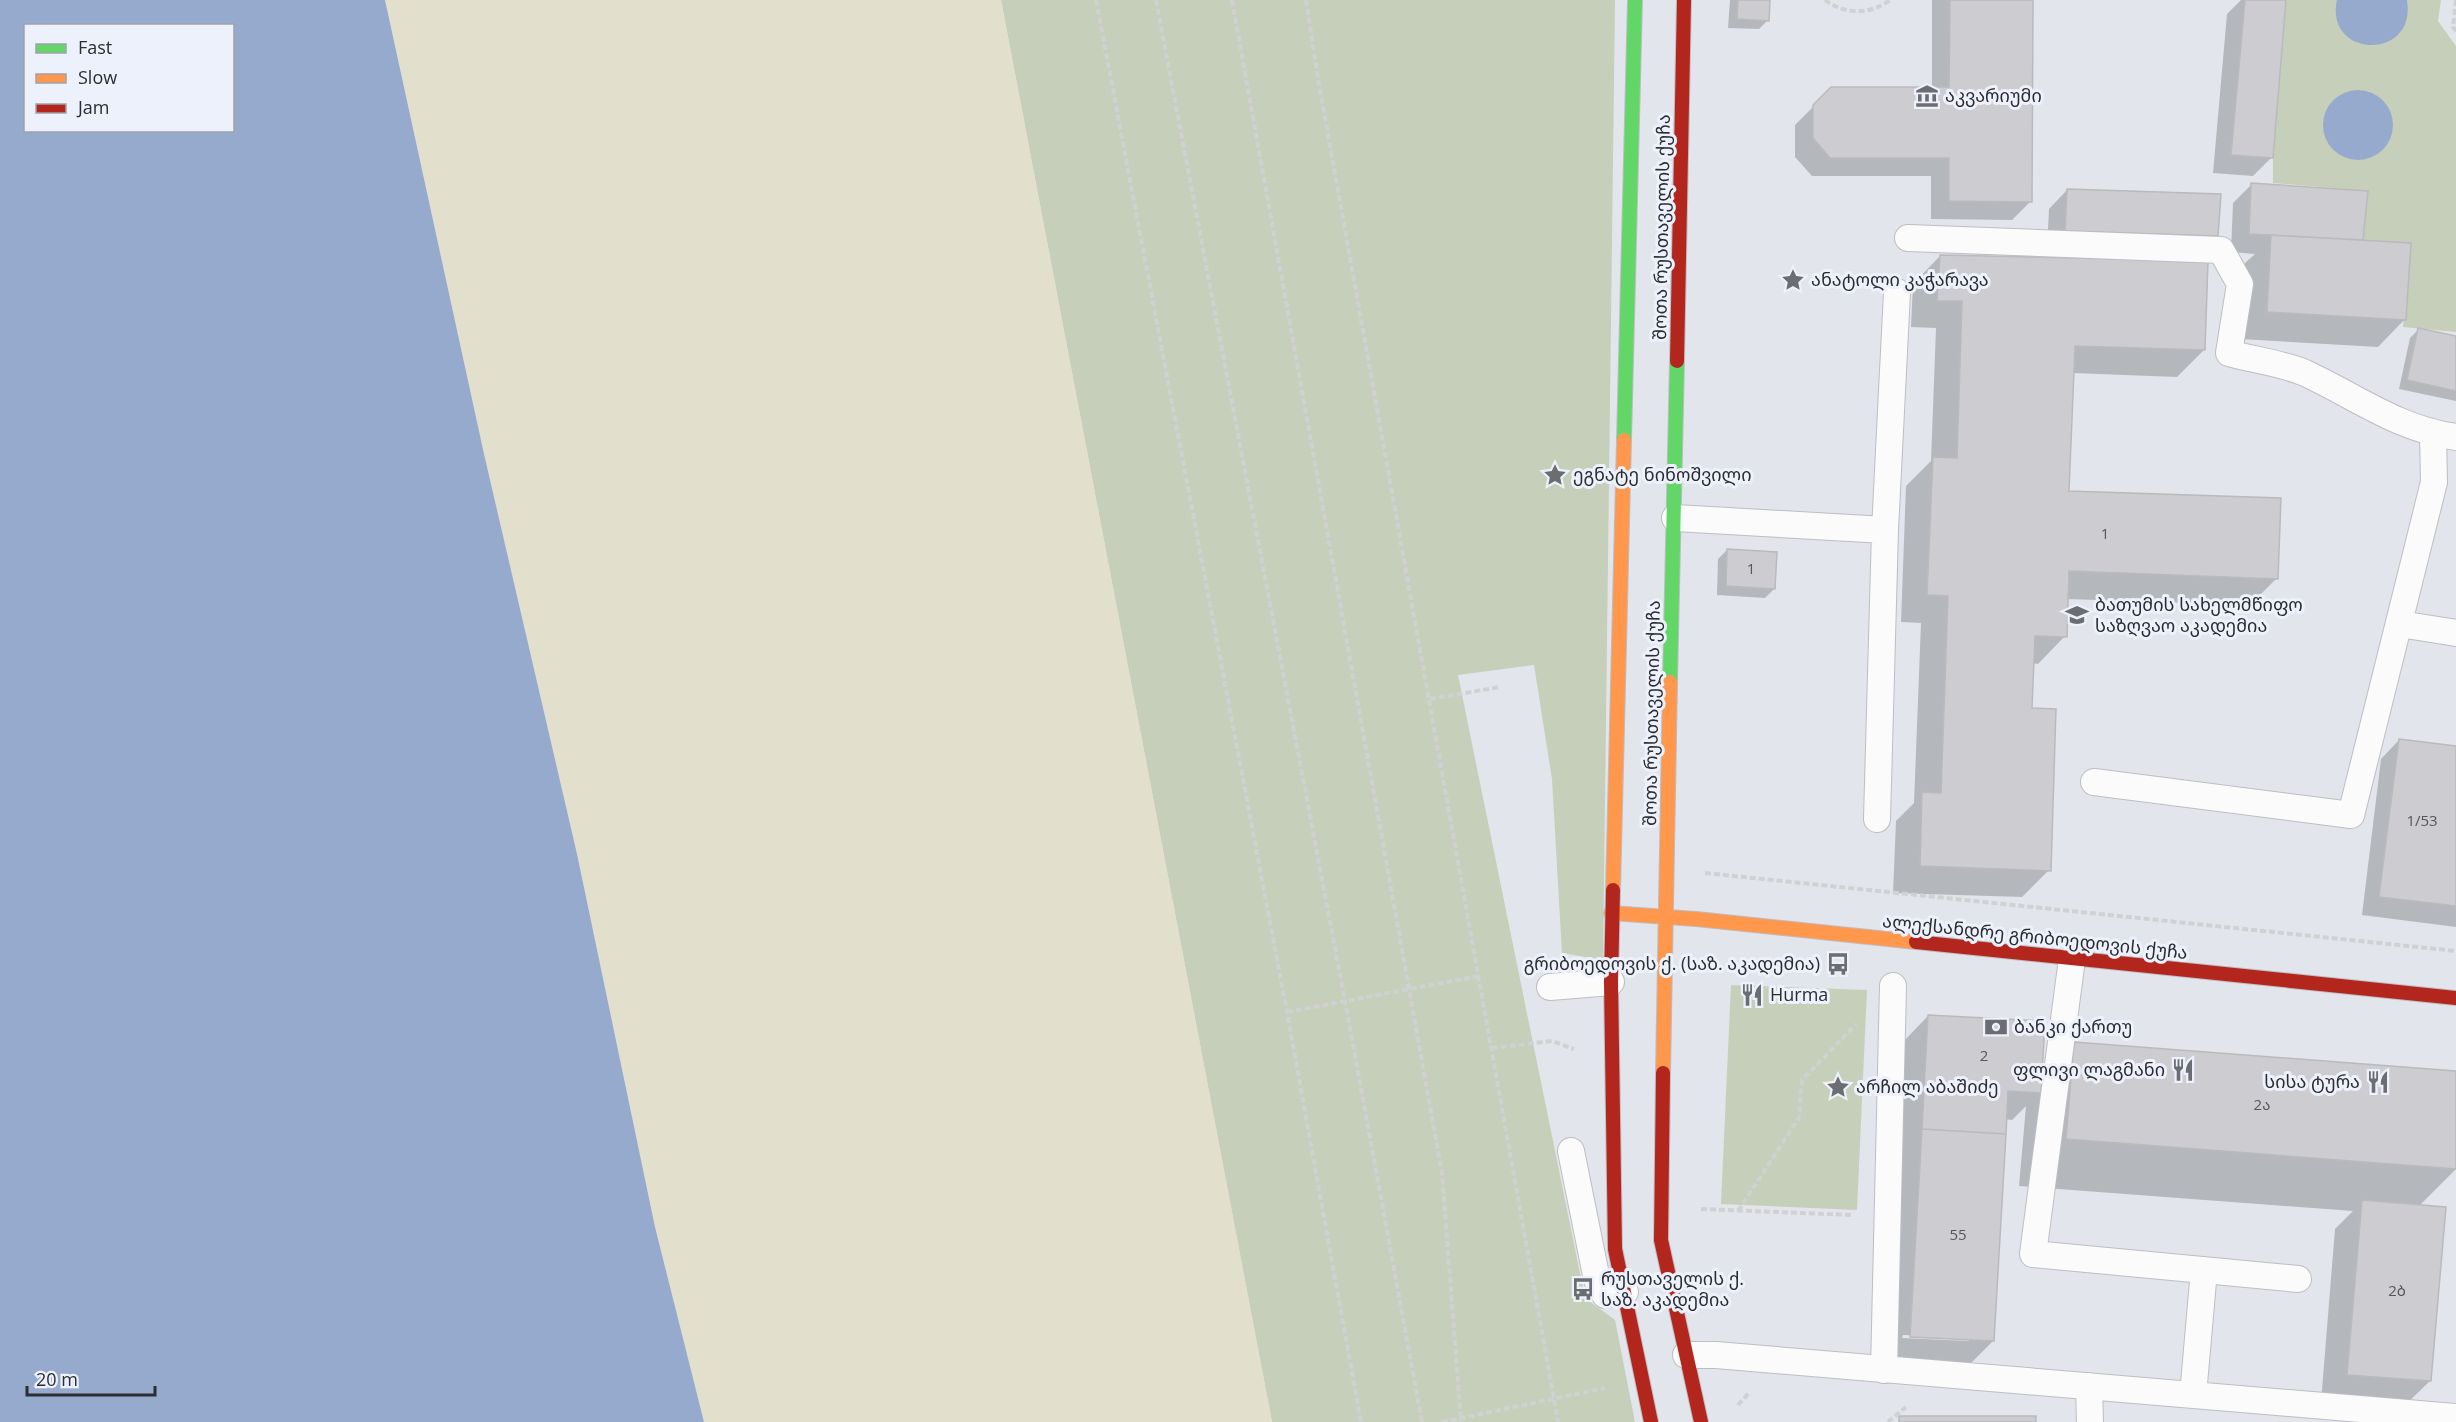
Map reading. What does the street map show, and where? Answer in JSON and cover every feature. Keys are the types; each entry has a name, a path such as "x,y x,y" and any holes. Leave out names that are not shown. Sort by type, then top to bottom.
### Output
{"main road":[{"name":"შოთა რუსთაველის ქუჩა","path":"1635,0 1611,982 1615,1249 1651,1422"},
{"name":"შოთა რუსთაველის ქუჩა","path":"1684,0 1665,918 1661,1240 1701,1422"},
{"name":"ალექსანდრე გრიბოედოვის ქუჩა","path":"1611,913 1696,919 2456,998"}],"lane":[{"path":"1908,238 2221,250 2240,284 2229,353 2303,372 2385,416 2444,435 2400,624 2351,815 2094,782"},
{"path":"1877,819 1885,530 1897,292"},
{"path":"1675,518 1885,530"},
{"path":"2400,624 2456,633"},
{"path":"2072,959 2033,1254 2298,1279"},
{"path":"1550,987 1611,982"},
{"path":"1884,1370 1893,986"},
{"path":"1571,1151 1597,1281 1605,1295 1625,1292"},
{"path":"2193,1395 2204,1270"},
{"path":"1686,1355 1716,1355 2456,1417"},
{"path":"2089,1386 2090,1422"}],"path":[{"path":"1096,0 1287,1012 1361,1422"},
{"path":"1156,0 1422,1422"},
{"path":"1232,0 1442,1173 1460,1420"},
{"path":"1306,0 1319,84 1558,1422"},
{"path":"1825,0 1848,11 1865,11 1882,6 1890,0"},
{"path":"2456,0 2453,27 2456,31"},
{"path":"1430,699 1500,687"},
{"path":"1697,873 2456,951"},
{"path":"1287,1012 1479,976"},
{"path":"1738,1211 1799,1118 1802,1080 1893,986"},
{"path":"1492,1048 1552,1041 1581,1051"},
{"path":"1697,1209 1861,1216"},
{"path":"1442,1422 1643,1381"}],"green space":[{"path":"1001,0 1615,0 1603,960 1562,953 1552,779 1534,665 1458,675 1585,1298 1615,1320 1635,1422 1272,1422"},
{"path":"2286,0 2441,0 2438,21 2456,46 2456,332 2403,327 2409,267 2361,262 2368,191 2273,183"},
{"path":"1731,985 1867,990 1857,1210 1721,1204"}],"sand":[{"path":"385,0 1001,0 1272,1422 704,1422 655,1227 577,854 484,454"}],"water":[{"path":"0,0 385,0 484,454 577,854 655,1227 704,1422 0,1422"},
{"path":"2337,0 2407,0 2406,20 2398,34 2386,43 2371,45 2356,42 2344,33 2337,19"},
{"path":"2358,90 2371,93 2383,100 2390,112 2393,125 2390,138 2383,150 2371,157 2358,160 2345,157 2333,150 2326,138 2323,125 2326,112 2333,100 2345,93"}],"building":[{"path":"1738,0 1770,0 1769,21 1737,19"},
{"name":"აკვარიუმი","path":"1950,0 2033,0 2032,202 1949,201 1949,158 1830,158 1813,138 1813,105 1831,87 1949,87"},
{"path":"2245,0 2286,0 2273,158 2231,155"},
{"path":"2251,183 2368,191 2363,240 2249,234"},
{"path":"2067,189 2221,194 2218,236 2065,231"},
{"path":"2271,235 2411,243 2406,320 2267,312"},
{"path":"1940,255 2208,261 2205,350 2075,346 2069,491 2281,498 2278,579 2069,571 2067,637 2035,636 2032,708 2056,709 2051,871 1920,866 1922,792 1941,793 1948,596 1927,595 1933,457 1957,458 1962,301 1937,301"},
{"path":"2418,328 2456,336 2456,391 2407,380"},
{"path":"1727,549 1777,552 1775,589 1726,586"},
{"path":"2399,739 2456,746 2456,906 2379,897"},
{"path":"1928,1015 2045,1021 2041,1093 2008,1091 2006,1134 1922,1129"},
{"path":"2074,1042 2456,1071 2456,1169 2066,1139"},
{"path":"1922,1129 2006,1134 1994,1341 1910,1337"},
{"path":"2362,1200 2446,1207 2431,1381 2347,1375"},
{"path":"1899,1416 2036,1416 2036,1422 1899,1422"}],"traffic: fast":[{"path":"1624,440 1635,0"},
{"path":"1670,682 1677,361"}],"traffic: slow":[{"path":"1613,890 1624,440"},
{"path":"1663,1073 1670,682"},
{"path":"1611,913 1696,919 1916,942"}],"traffic: jam":[{"path":"1677,361 1684,0"},
{"path":"1613,890 1611,982 1615,1249 1651,1422"},
{"path":"1916,942 2456,998"},
{"path":"1663,1073 1661,1240 1701,1422"}],"place":[{"name":"აკვარიუმი","path":"1927,96"},
{"name":"ანატოლი კაჭარავა","path":"1793,280"},
{"name":"ეგნატე ნინოშვილი","path":"1555,475"},
{"name":"ბათუმის სახელმწიფო საზღვაო აკადემია","path":"2077,615"},
{"name":"გრიბოედოვის ქ. (საზ. აკადემია)","path":"1838,964"},
{"name":"Hurma","path":"1752,995"},
{"name":"ბანკი ქართუ","path":"1996,1027"},
{"name":"ფლივი ლაგმანი","path":"2183,1070"},
{"name":"სისა ტურა","path":"2378,1082"},
{"name":"არჩილ აბაშიძე","path":"1838,1087"},
{"name":"რუსთაველის ქ. საზ. აკადემია","path":"1583,1289"}]}
